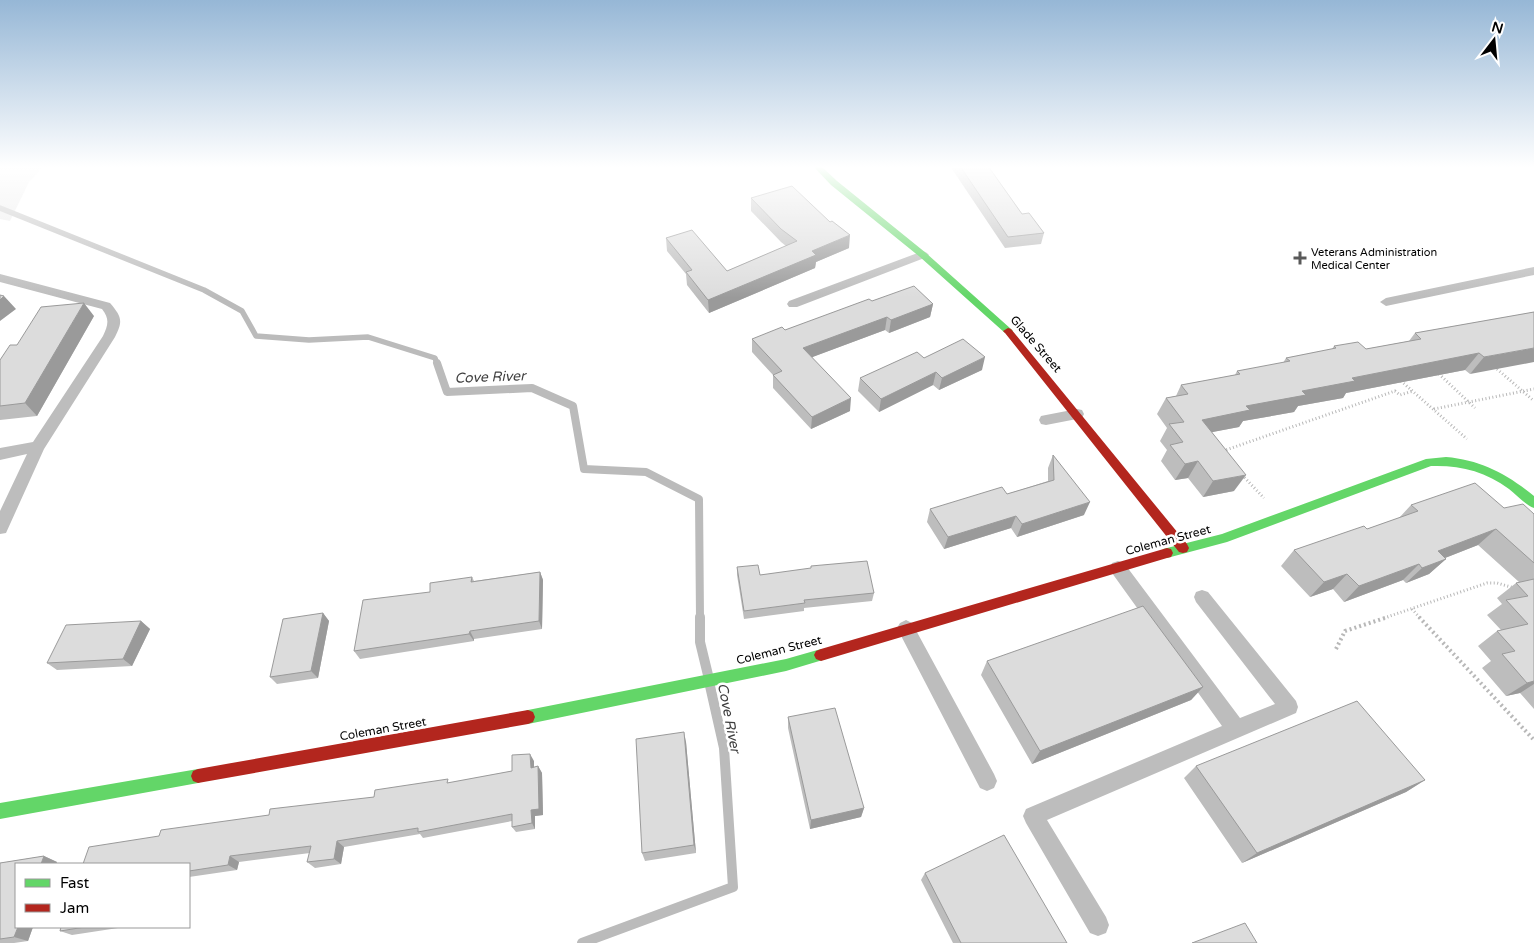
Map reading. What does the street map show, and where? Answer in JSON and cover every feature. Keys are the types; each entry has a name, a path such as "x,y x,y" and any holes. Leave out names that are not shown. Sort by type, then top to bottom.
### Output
{"street":[{"name":"Glade Street","path":"866,210 923,255 1012,334 1183,548"},
{"name":"Coleman Street","path":"0,811 562,711 786,665 906,628 1183,548 1223,539 1430,462 1445,460 1462,461 1480,465 1499,474 1534,503"}],"lane":[{"path":"794,304 923,255"},
{"path":"1386,302 1534,271"},
{"path":"0,278 106,306 113,314 115,324 109,337 38,447 0,528"},
{"path":"1046,420 1077,414"},
{"path":"0,454 38,447"},
{"path":"1118,568 1236,729"},
{"path":"1098,925 1033,816 1289,708 1202,597"},
{"path":"906,628 987,781"}],"path":[{"path":"1497,369 1534,401"},
{"path":"1439,374 1475,408"},
{"path":"1399,379 1470,442"},
{"path":"1434,410 1534,389"},
{"path":"1226,459 1219,452 1396,391 1400,395 1413,392"},
{"path":"1238,472 1283,517"},
{"path":"1336,650 1345,631 1492,582 1518,589"},
{"path":"1412,609 1534,740"}],"shaded area":[{"path":"0,210 15,210 10,221 0,219"}],"building":[{"path":"763,210 817,210 830,222 832,221 850,235 812,251 816,255 708,300 686,272 692,270 666,238 692,230 727,271 797,241 781,229"},
{"path":"990,210 1019,210 1022,214 1029,213 1044,233 1008,237"},
{"path":"914,286 933,304 891,320 887,317 803,348 851,398 812,417 773,375 782,371 752,339 782,327 785,330 869,299 872,301"},
{"path":"84,303 25,403 0,406 0,360 10,345 17,345 41,307"},
{"path":"1534,312 1534,348 1484,357 1479,353 1352,378 1355,381 1302,391 1306,395 1246,406 1250,410 1202,420 1246,475 1213,481 1198,461 1185,464 1170,445 1183,442 1169,424 1184,422 1166,398 1188,394 1181,385 1240,374 1237,371 1290,361 1286,358 1336,348 1334,346 1358,342 1366,349 1421,339 1415,333"},
{"path":"963,339 985,357 942,378 936,372 881,399 860,378 917,352 924,358"},
{"path":"1053,455 1090,502 1022,524 1016,516 948,537 930,509 1002,487 1007,494 1054,480"},
{"path":"1475,483 1504,508 1523,504 1534,514 1534,563 1496,529 1438,551 1446,559 1422,568 1419,564 1359,586 1347,574 1324,582 1294,550 1364,526 1367,529 1418,511 1411,505"},
{"path":"867,561 874,593 804,600 805,603 744,611 737,567 758,565 760,575 811,568 811,566"},
{"path":"540,572 539,621 470,631 469,634 354,651 363,600 430,592 430,583 472,577 471,582"},
{"path":"1534,579 1534,681 1527,683 1502,654 1515,651 1497,631 1528,624 1506,600 1528,596 1516,583"},
{"path":"1143,606 1203,687 1040,751 987,661"},
{"path":"323,613 311,671 270,677 283,619"},
{"path":"141,621 123,659 47,663 66,625"},
{"path":"1357,701 1425,780 1257,853 1196,766"},
{"path":"835,708 864,808 811,820 788,717"},
{"path":"684,732 694,845 642,853 636,739"},
{"path":"530,754 531,768 538,766 539,809 531,810 532,823 512,827 512,814 418,832 418,828 337,841 334,859 307,862 311,846 230,856 228,865 190,871 190,863 83,863 89,847 159,836 161,830 269,815 270,809 374,797 375,790 448,779 447,783 512,771 512,755"},
{"path":"1004,835 1067,943 961,943 925,873"},
{"path":"44,856 41,863 15,863 15,928 18,928 14,937 0,939 0,863"},
{"path":"1245,923 1257,943 1192,943"},
{"path":"61,928 79,928 60,931"}],"waterway":[{"name":"Cove River","path":"5,210 204,290 242,311 256,336 309,340 368,337 435,358 437,364"},
{"name":"Cove River","path":"437,363 447,392 532,388 573,406 584,469 646,472 699,499 700,618"},
{"name":"Cove River","path":"700,618 700,642 708,675"},
{"name":"Cove River","path":"582,943 733,887 724,748 710,686"}],"traffic: fast":[{"path":"867,210 923,255 1008,331"},
{"path":"1167,553 1223,539 1430,462 1446,461 1461,463 1487,470 1499,476 1534,503"},
{"path":"528,717 786,665 821,655"},
{"path":"0,811 198,776"}],"traffic: jam":[{"path":"1008,331 1183,548"},
{"path":"821,655 1167,553"},
{"path":"198,776 528,717"}],"place":[{"name":"Veterans Administration Medical Center","path":"1300,258"}]}
